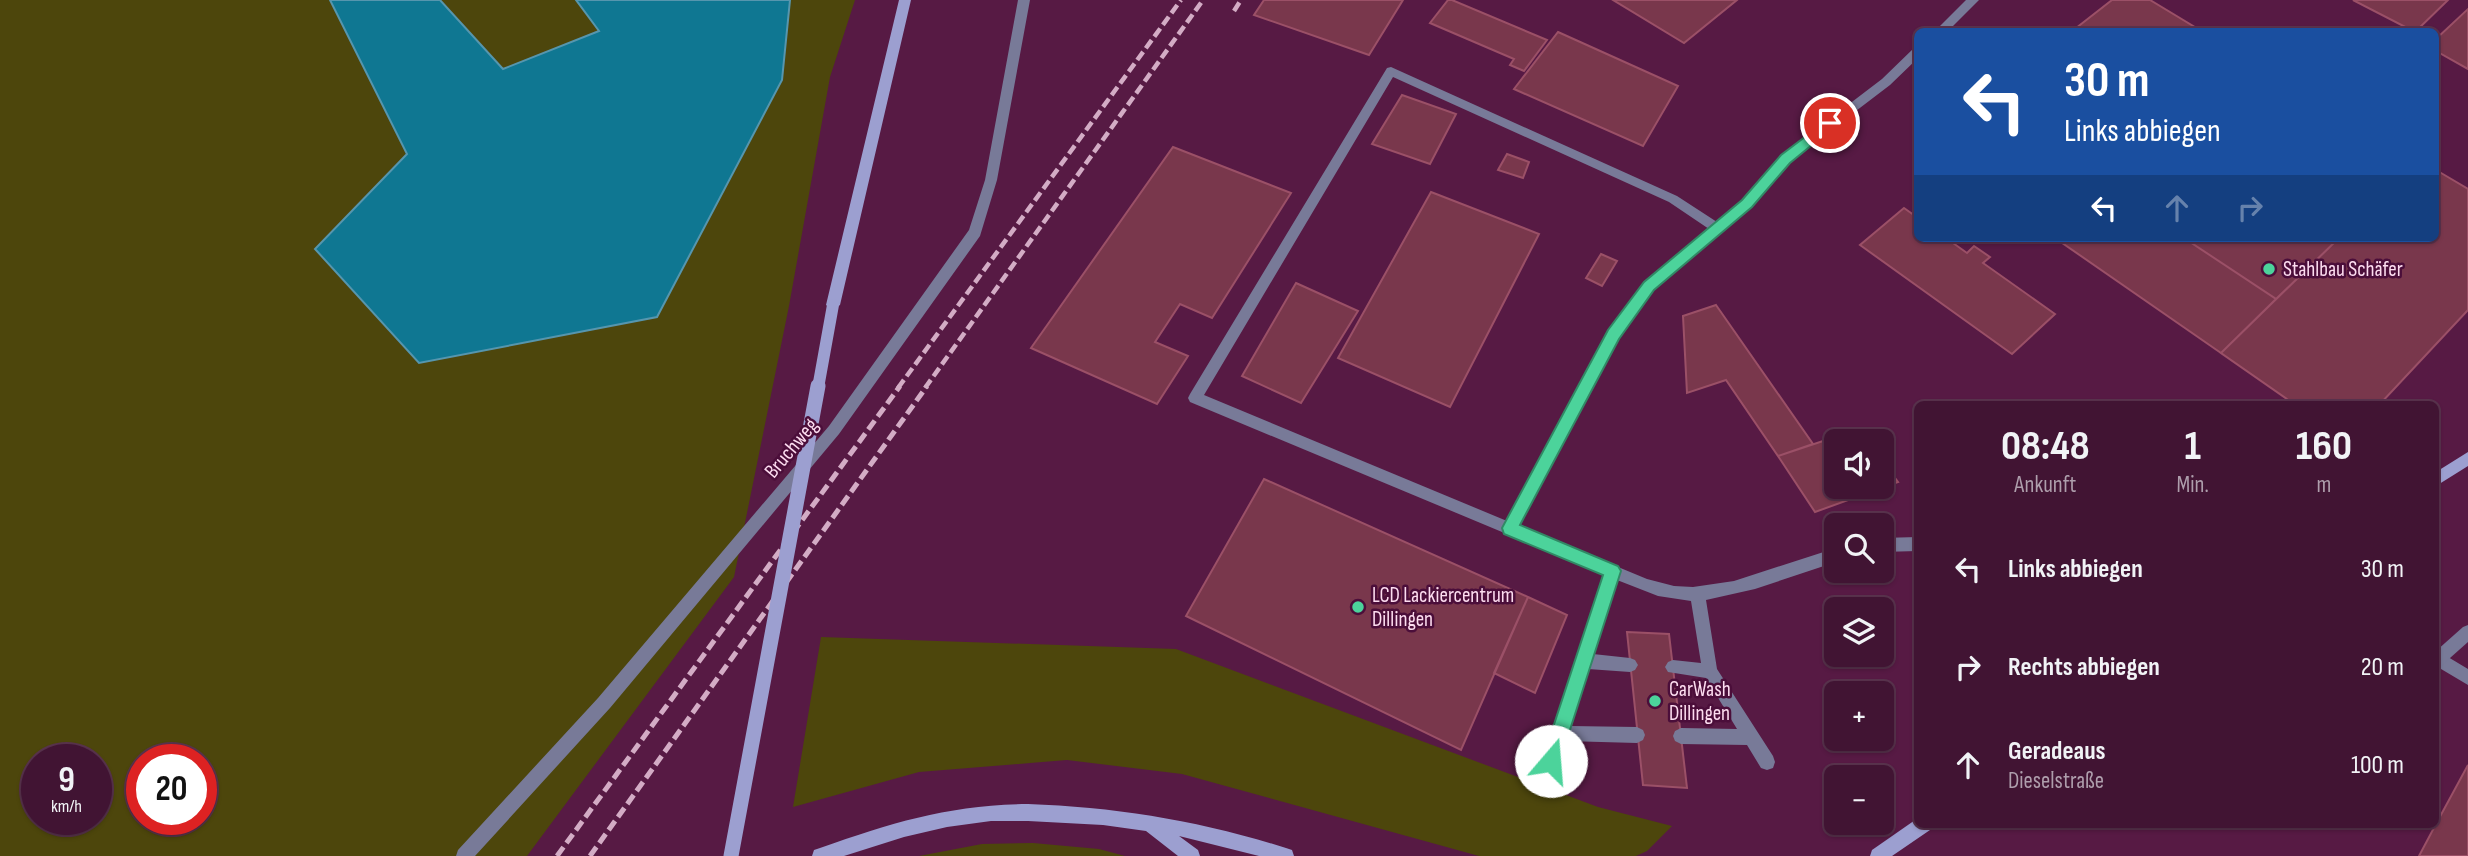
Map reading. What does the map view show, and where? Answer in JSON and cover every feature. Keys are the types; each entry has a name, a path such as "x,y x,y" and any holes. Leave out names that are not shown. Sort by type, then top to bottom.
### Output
{"main road":[{"path":"732,856 833,305 905,0"},
{"path":"2439,478 2468,458"},
{"path":"823,855 915,825 990,813 1079,816 1149,824 1247,843 1286,856"},
{"path":"1149,824 1187,855"},
{"path":"1878,856 1918,828"}],"street":[{"name":"Bruchweg","path":"464,856 604,703 834,430 975,232 991,180 1024,0"},
{"path":"1943,28 1973,0"},
{"path":"1510,528 1613,334 1649,286 1764,187 1786,159 1886,82 1914,55"},
{"path":"1717,228 1673,198 1391,71 1195,398 1612,571 1672,593 1697,593 1759,579 1824,559"},
{"path":"1894,545 1914,544"},
{"path":"1551,761 1612,571"},
{"path":"1697,593 1710,671 1767,762"},
{"path":"2439,658 2468,632"},
{"path":"1584,661 1630,665"},
{"path":"2439,661 2468,678"},
{"path":"1673,667 1710,671"},
{"path":"1560,733 1637,735"},
{"path":"1681,736 1752,737"}],"shaded area":[{"path":"0,0 855,0 830,77 789,306 734,577 527,856 0,856"},
{"path":"821,637 1176,649 1598,807 1672,826 1647,851 1636,856 1479,856 1182,774 1067,760 919,772 793,807"},
{"path":"1033,843 1099,849 1125,856 919,856 982,844"}],"water":[{"path":"330,0 440,0 503,69 599,31 576,0 790,0 782,80 657,317 419,363 315,249 407,154"}],"building":[{"path":"1264,0 1403,0 1369,55 1254,15"},
{"path":"1448,0 1547,40 1524,71 1510,65 1514,59 1430,23"},
{"path":"1613,0 1737,0 1684,43"},
{"path":"2112,0 2150,0 2196,28 2076,28"},
{"path":"2353,0 2448,0 2419,28 2407,28"},
{"path":"2468,9 2468,69 2439,53 2439,36"},
{"path":"1558,32 1678,86 1643,146 1514,89"},
{"path":"1402,95 1456,114 1430,164 1372,144"},
{"path":"1173,147 1291,193 1212,318 1180,304 1155,342 1188,356 1157,404 1031,348"},
{"path":"1507,154 1529,162 1523,178 1498,170"},
{"path":"2439,172 2468,189 2468,310 2383,401 2290,401 2221,353 2335,242 2439,242"},
{"path":"1431,192 1539,234 1450,407 1338,358"},
{"path":"1904,208 1914,215 1914,242 1952,242 1967,253 1974,246 1990,257 1983,263 2055,314 2012,354 1860,245"},
{"path":"2061,242 2190,242 2276,299 2221,353"},
{"name":"Stahlbau Schäfer","path":"2190,242 2335,242 2276,299"},
{"path":"1601,254 1617,261 1602,286 1586,278"},
{"path":"1296,283 1358,311 1301,403 1242,376"},
{"path":"1716,305 1813,444 1778,456 1726,380 1687,393 1683,316"},
{"path":"1824,441 1824,499 1851,499 1815,512 1778,456"},
{"name":"LCD Lackiercentrum Dillingen","path":"1264,479 1528,597 1461,750 1186,616"},
{"path":"1528,597 1567,615 1535,693 1494,673"},
{"name":"CarWash Dillingen","path":"1627,632 1669,634 1687,788 1643,785"},
{"path":"2468,765 2468,856 2419,856 2434,828 2439,828 2439,818"}],"railway":[{"path":"898,388 1181,0"},
{"path":"925,388 1203,0"},
{"path":"1234,11 1241,0"},
{"path":"557,856 900,386"},
{"path":"590,856 927,386"}],"place":[{"name":"Stahlbau Schäfer","path":"2269,269"},
{"name":"LCD Lackiercentrum Dillingen","path":"1358,607"},
{"name":"CarWash Dillingen","path":"1655,701"}],"route":[{"path":"1551,761 1612,571 1510,528 1613,334 1649,286 1747,204 1786,159 1830,123"}]}
